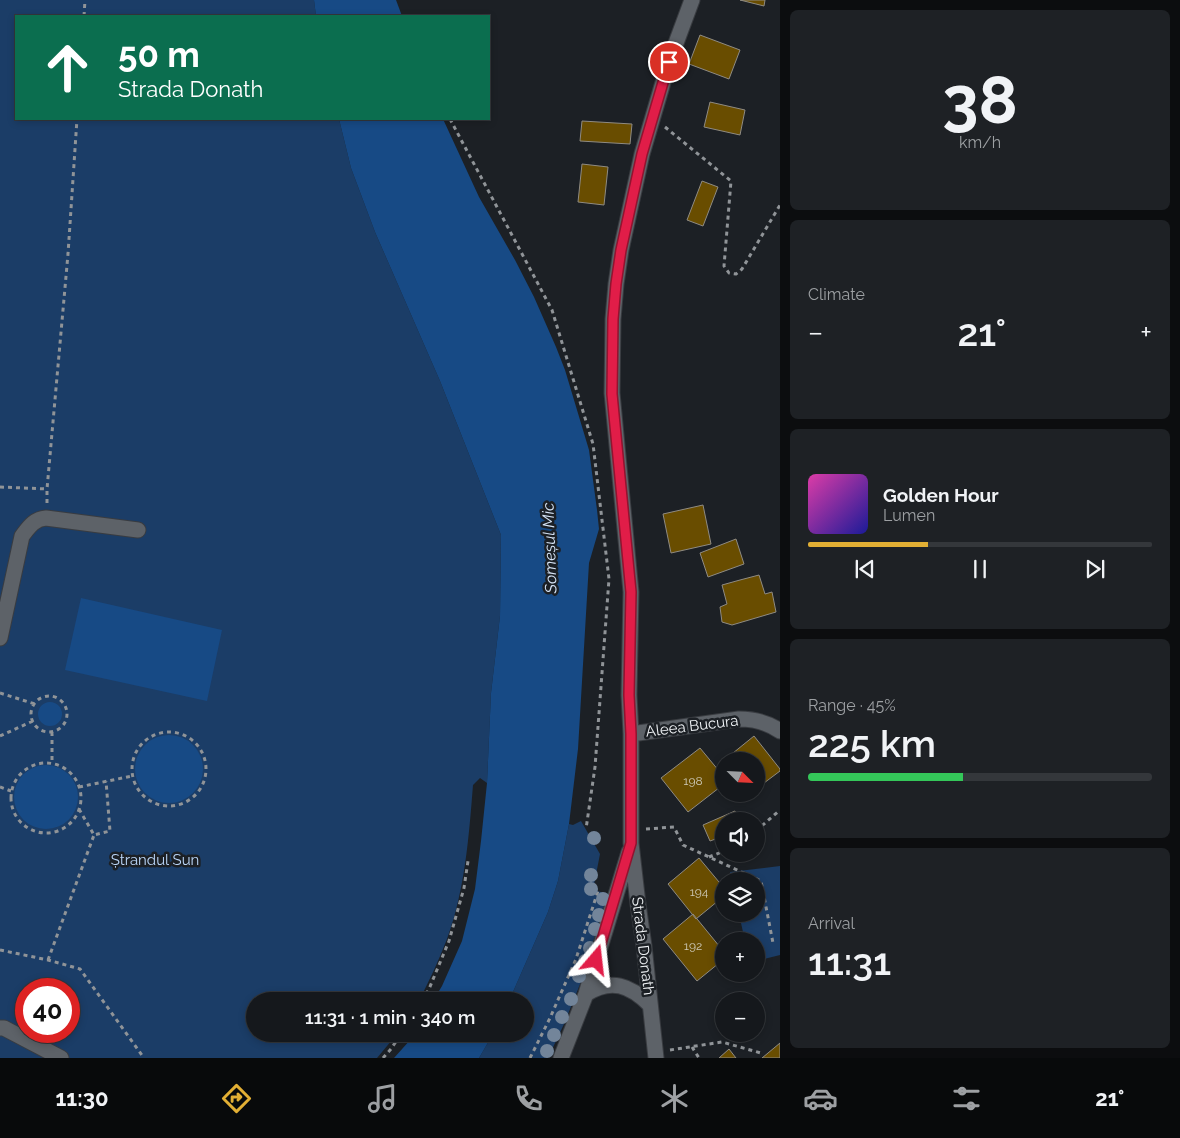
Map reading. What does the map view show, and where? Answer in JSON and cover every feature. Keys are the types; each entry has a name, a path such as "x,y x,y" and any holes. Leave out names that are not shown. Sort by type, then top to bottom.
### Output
{"street":[{"name":"Strada Donath","path":"655,1055 631,837 629,695 631,592 612,394 613,319 621,250 642,154 669,62 692,0"},
{"path":"0,638 22,536 31,524 39,519 46,518 138,530"},
{"name":"Aleea Bucura","path":"631,734 739,719 752,719 763,722 780,731"},
{"path":"561,1058 586,994 617,893 631,837"},
{"name":"Strada Donath","path":"586,994 603,986 617,986 634,992 650,1005"},
{"path":"0,1028 4,1028 61,1058"}],"path":[{"path":"84,15 85,0"},
{"path":"653,117 732,181 724,266 729,273 736,274 742,269 780,205"},
{"path":"46,518 77,120"},
{"path":"451,120 552,310 593,444 609,579 595,767 586,830"},
{"path":"0,487 47,490"},
{"path":"0,694 34,704"},
{"path":"44,697 55,698 64,705 67,716 65,722 57,730 52,732 40,730 33,721 31,715 34,704 44,697"},
{"path":"0,736 33,721"},
{"path":"166,731 178,732 190,737 199,746 204,757 206,769 202,786 190,800 178,805 154,804 144,797 136,787 132,776 132,763 136,751 143,741 154,734 166,731"},
{"path":"52,732 52,763"},
{"path":"44,762 52,763 66,769 74,777 79,787 81,798 79,809 74,819 65,827 55,832 43,833 31,830 22,824 15,814 11,803 11,791 15,780 23,771 33,765 44,762"},
{"path":"79,787 132,776"},
{"path":"94,835 110,831 106,781"},
{"path":"0,787 11,791"},
{"path":"79,809 94,835"},
{"path":"765,823 780,810"},
{"path":"631,837 674,827 683,845 761,881 773,943"},
{"path":"48,960 94,835"},
{"path":"709,857 715,854"},
{"path":"427,992 449,941 464,888 468,861"},
{"path":"530,1058 576,959 598,891"},
{"path":"0,950 80,969 144,1058"},
{"path":"382,1058 396,1042"},
{"path":"655,1055 692,1046 722,1042 761,1054"},
{"path":"692,1046 699,1058"}],"green space":[{"name":"Ștrandul Sun","path":"0,0 314,0 316,15 15,15 15,120 339,120 351,168 375,232 440,381 501,535 500,616 491,693 487,783 480,778 473,785 465,863 458,901 441,955 423,992 246,992 246,1042 390,1042 377,1058 0,1058"},
{"path":"581,821 600,854 593,890 609,894 593,952 564,1024 548,1058 479,1058 488,1042 534,1042 534,992 513,992 548,912 558,881 569,824 573,825"},
{"path":"780,866 780,955 765,959 765,932 743,932 741,922 765,922 765,872 730,872"}],"water":[{"path":"314,0 396,0 402,15 316,15"},
{"name":"Someșul Mic","path":"339,120 443,120 479,197 534,297 565,370 589,450 599,529 589,563 578,749 569,824 558,881 548,912 513,992 438,992 462,941 475,889 487,783 491,693 500,616 501,535 440,381 375,232 351,168"},
{"path":"81,598 222,630 207,701 65,670"},
{"path":"50,702 59,705 62,714 59,723 50,726 41,723 38,714 41,705"},
{"path":"169,735 182,738 193,745 200,756 203,769 200,782 193,793 182,800 169,803 156,800 145,793 138,782 135,769 138,756 145,745 156,738"},
{"path":"40,765 52,765 69,774 76,785 78,797 76,809 69,820 52,829 40,829 28,824 19,815 14,803 14,791 19,779 28,770"},
{"path":"408,1042 488,1042 479,1058 394,1058"}],"building":[{"path":"740,0 765,0 764,6"},
{"path":"700,35 740,50 729,79 689,64"},
{"path":"710,102 745,110 740,135 704,127"},
{"path":"582,121 632,124 630,144 580,141"},
{"path":"582,164 608,167 604,205 578,202"},
{"path":"702,181 718,187 703,226 687,220"},
{"path":"703,505 711,544 671,553 663,514"},
{"path":"736,539 744,564 708,577 700,553"},
{"path":"759,575 765,594 772,592 776,612 732,625 722,622 720,607 727,604 722,585"},
{"path":"754,736 780,771 765,782 765,752 734,752"},
{"path":"700,748 715,766 715,791 688,812 661,778"},
{"path":"715,820 715,839 710,841 703,825"},
{"path":"699,858 715,877 715,903 696,919 668,884"},
{"path":"693,914 715,941 715,966 697,981 663,939"},
{"path":"780,1043 780,1058 762,1058"},
{"path":"729,1049 736,1058 719,1058"}],"route":[{"path":"596,960 631,843 629,695 631,592 612,394 613,319 621,250 642,154 669,62"}]}
